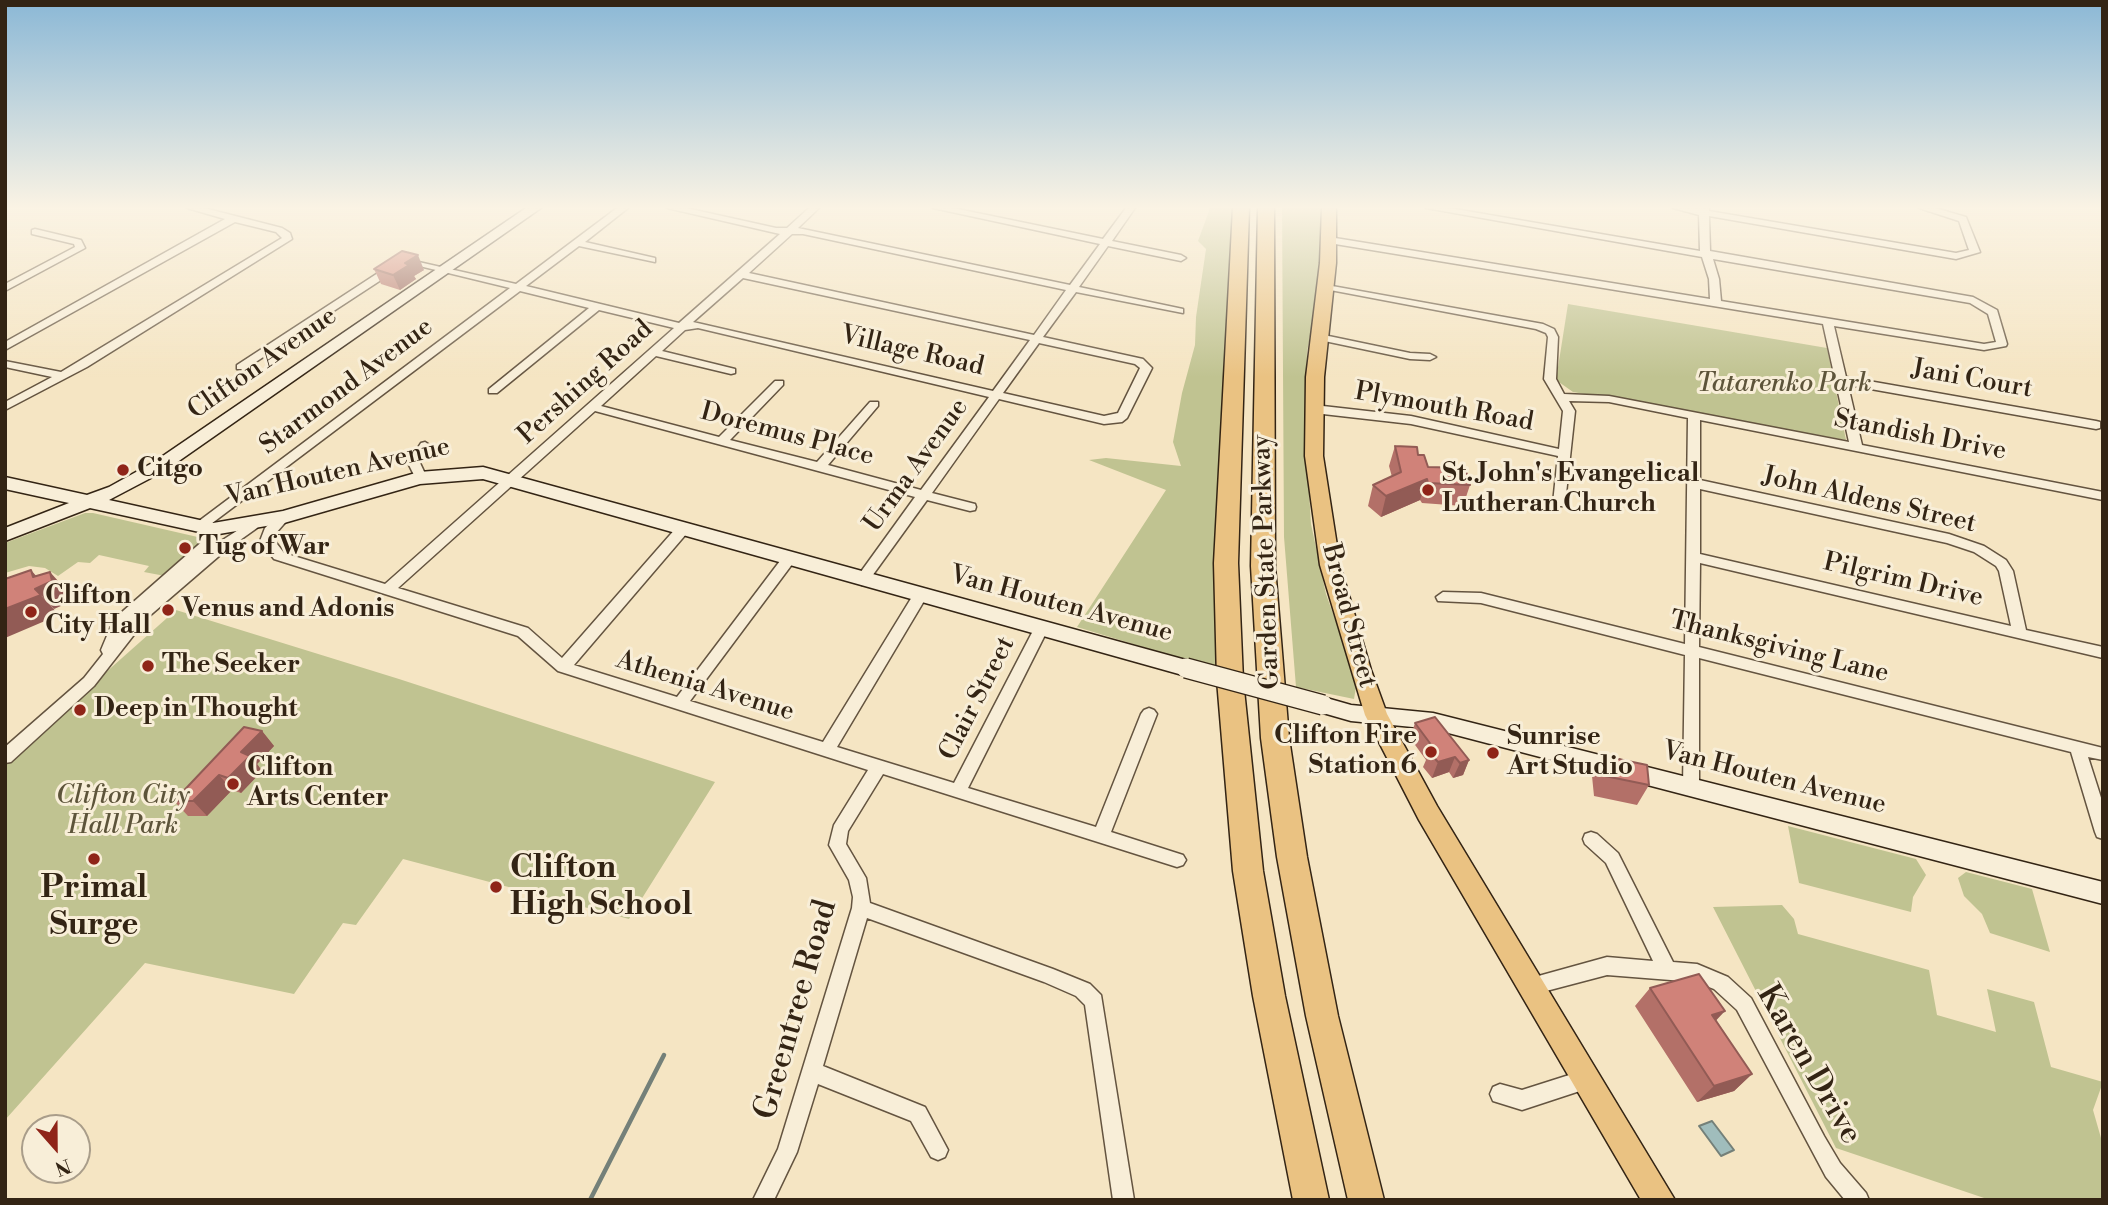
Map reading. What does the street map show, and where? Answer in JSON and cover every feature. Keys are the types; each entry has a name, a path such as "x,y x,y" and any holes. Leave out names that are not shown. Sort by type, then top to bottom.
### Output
{"highway":[{"name":"Garden State Parkway","path":"1239,264 1226,563 1230,680 1248,871 1269,996 1311,1200"},
{"name":"Garden State Parkway","path":"1266,264 1263,566 1275,738 1292,857 1320,1003 1366,1200"}],"main road":[{"name":"Clifton Avenue","path":"5,534 88,502 147,474 454,264"},
{"name":"Broad Street","path":"1327,264 1314,409 1315,471 1330,565 1345,623 1376,715 1428,813 1659,1200"},
{"name":"Van Houten Avenue","path":"5,483 206,528 251,525 421,478 470,472 512,480 788,560 1351,713 1433,721 2103,894"},
{"path":"132,512 127,500 147,474"}],"street":[{"path":"5,288 50,264"},
{"path":"5,347 152,264"},
{"path":"5,407 64,376 247,264"},
{"name":"Village Road","path":"241,367 399,264"},
{"name":"Village Road","path":"422,264 682,327 698,325 1104,420 1118,419 1146,368 1141,362 1036,339"},
{"name":"Starmond Avenue","path":"99,670 120,623 211,541 206,528 550,264"},
{"name":"Pershing Road","path":"387,590 752,264"},
{"path":"954,264 1179,311"},
{"name":"Urma Avenue","path":"863,580 1091,264"},
{"path":"1476,264 1972,345 1996,347 2002,341 1993,312 1973,300 1757,264"},
{"path":"1710,264 1716,304"},
{"path":"741,274 1036,339"},
{"path":"1325,286 1524,323 1552,333 1550,379 1569,411 1559,503"},
{"path":"493,391 597,306"},
{"path":"1828,322 1856,447"},
{"path":"1319,337 1410,356 1430,357"},
{"path":"654,352 731,371"},
{"path":"5,364 64,376"},
{"name":"Jani Court","path":"1841,380 2096,425"},
{"path":"722,441 779,383"},
{"name":"Standish Drive","path":"1563,397 1609,399 2103,496"},
{"path":"820,467 874,404"},
{"name":"Doremus Place","path":"593,407 970,508"},
{"name":"Plymouth Road","path":"1314,409 1411,420 1564,454"},
{"path":"1691,786 1694,416"},
{"path":"421,478 414,463 425,446"},
{"name":"John Aldens Street","path":"1693,483 1949,539 1979,549 2001,563 2006,571 2020,633"},
{"name":"Athenia Avenue","path":"285,517 270,531 267,541 279,555 523,632 563,667 1177,860"},
{"path":"5,757 99,670 142,614 220,547 251,525"},
{"path":"563,667 682,530"},
{"name":"Pilgrim Drive","path":"1692,557 2103,653"},
{"path":"679,705 788,560"},
{"path":"827,749 920,596"},
{"name":"Thanksgiving Lane","path":"1443,597 1481,598 2103,754"},
{"name":"Clair Street","path":"959,790 1041,629"},
{"path":"1101,836 1149,714"},
{"path":"2078,748 2103,832"},
{"name":"Greentree Road","path":"763,1200 787,1152 814,1072 861,908 862,897 857,878 837,845 845,819 879,766"},
{"path":"1591,839 1612,858 1666,968"},
{"path":"861,908 1048,975 1083,990 1094,1001 1124,1200"},
{"name":"Karen Drive","path":"1531,986 1608,965 1666,968 1710,977 1737,995 1762,1035 1833,1170 1859,1200"},
{"path":"814,1072 918,1114 938,1150"},
{"path":"1500,1094 1522,1100 1588,1079"}],"green space":[{"path":"1204,264 1230,264 1219,552 1222,671 1077,627 1166,490 1089,460 1106,458 1181,466 1173,442 1195,345"},
{"path":"1282,264 1322,264 1307,352 1305,424 1311,524 1326,594 1357,681 1354,699 1296,687 1284,537"},
{"name":"Tatarenko Park","path":"1568,304 1827,348 1846,440 1573,392 1556,380"},
{"path":"85,513 202,538 205,542 165,576 144,572 149,566 99,555 90,563 78,562 58,576 45,568 29,566 5,573 5,543"},
{"name":"Clifton City Hall Park","path":"176,610 715,782 629,919 403,859 356,925 343,923 294,994 145,963 5,1120 5,762"},
{"path":"1788,826 1916,859 1926,875 1913,897 1911,912 1799,883"},
{"path":"1966,872 2032,889 2050,952 1990,933 1982,914 1964,896 1958,878"},
{"path":"1782,905 1794,919 1798,934 1929,970 1937,1015 1996,1032 1987,989 2034,1002 2051,1067 2103,1082 2093,1110 2103,1145 2103,1200 1990,1200 1836,1148 1713,907"}],"water":[{"path":"1712,1121 1734,1150 1721,1156 1699,1126"}],"building":[{"path":"381,264 409,265 393,275 374,269"},
{"path":"1395,446 1417,447 1418,455 1424,455 1428,467 1465,468 1470,485 1428,483 1427,479 1386,496 1373,485 1401,472"},
{"path":"31,570 33,577 50,572 52,581 35,589 41,595 5,609 5,579"},
{"path":"1435,717 1469,760 1460,763 1455,757 1438,762 1429,752 1435,750 1415,723"},
{"path":"244,727 262,731 241,752 250,756 228,778 219,775 193,801 174,801"},
{"path":"1604,756 1647,765 1649,785 1605,776"},
{"path":"1699,974 1725,1011 1712,1015 1752,1074 1714,1086 1650,988"}],"waterway":[{"path":"590,1200 664,1055"}],"place":[{"name":"Citgo","path":"123,470"},
{"name":"St. John's Evangelical Lutheran Church","path":"1428,490"},
{"name":"Tug of War","path":"185,548"},
{"name":"Venus and Adonis","path":"168,610"},
{"name":"Clifton City Hall","path":"31,612"},
{"name":"The Seeker","path":"148,666"},
{"name":"Deep in Thought","path":"80,710"},
{"name":"Clifton Fire Station 6","path":"1431,752"},
{"name":"Sunrise Art Studio","path":"1493,753"},
{"name":"Clifton Arts Center","path":"233,784"},
{"name":"Primal Surge","path":"94,859"},
{"name":"Clifton High School","path":"496,887"}]}
